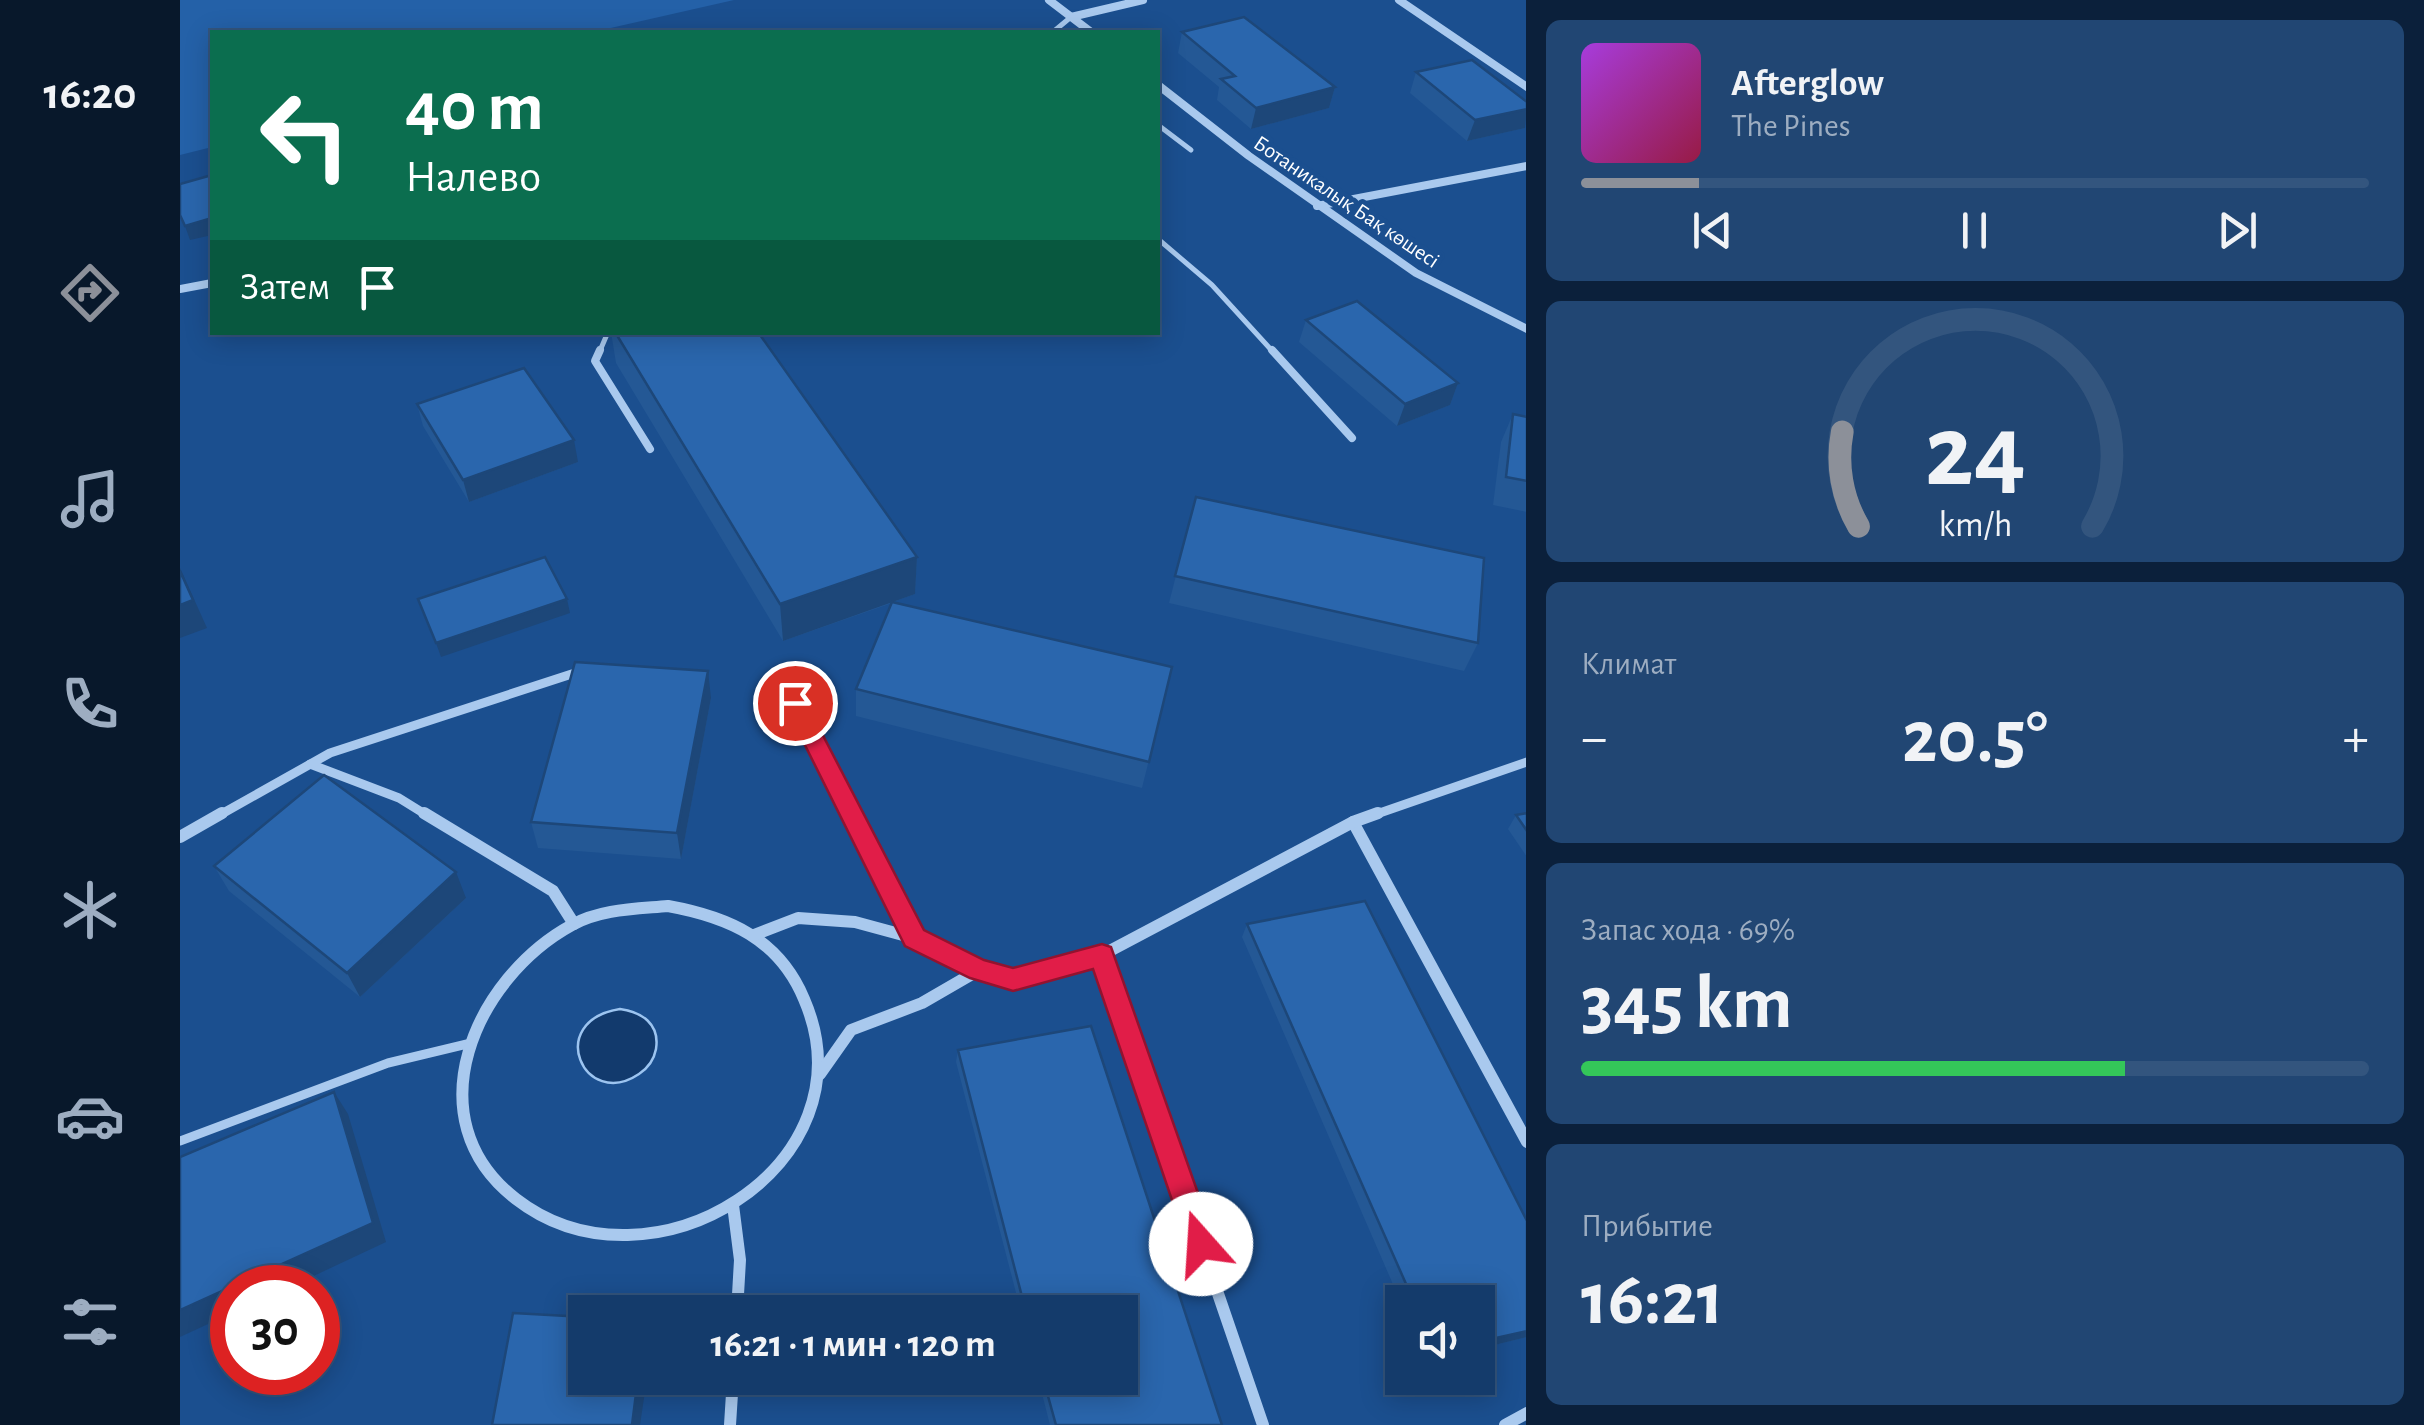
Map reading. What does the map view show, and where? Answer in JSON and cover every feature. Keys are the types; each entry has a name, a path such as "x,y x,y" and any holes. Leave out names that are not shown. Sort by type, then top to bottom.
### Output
{"street":[{"path":"1049,0 1088,30"},
{"path":"1072,17 1143,0"},
{"path":"1400,0 1526,87"},
{"name":"Ботаникалық Бақ көшесі","path":"1160,87 1317,206 1416,273 1526,330"},
{"path":"1317,206 1526,166"},
{"path":"180,289 210,283"},
{"path":"180,837 330,753 594,666"},
{"path":"754,935 798,918 855,922 914,938 979,970 1013,979 1102,955 1353,822 1526,762"},
{"path":"310,764 399,798 553,891 574,924"},
{"path":"1353,822 1526,1142"},
{"path":"668,906 714,915 754,935 784,961 806,994 818,1033 819,1075 810,1113 792,1149 764,1182 732,1205 670,1232 617,1238 566,1228 522,1205 488,1170 468,1128 462,1082 467,1044 494,990 530,952 574,924 620,910 668,906"},
{"path":"1102,955 1263,1425"},
{"path":"819,1075 851,1030 922,1003 979,970"},
{"path":"732,1205 740,1260 738,1295"},
{"path":"730,1425 732,1395"},
{"path":"1505,1425 1526,1412"}],"lane":[{"path":"1056,30 1072,17"},
{"path":"1160,127 1191,150"},
{"path":"1160,241 1212,285 1352,438"},
{"path":"607,335 595,362 650,448"},
{"path":"795,703 914,938"},
{"path":"180,1141 388,1063 467,1044"}],"shaded area":[{"path":"180,0 734,0 602,30 210,30 210,148 180,155"},
{"path":"620,1009 642,1016 652,1026 657,1040 655,1053 639,1074 619,1082 602,1081 589,1073 580,1060 578,1045 583,1029 597,1017"}],"building":[{"path":"1244,17 1335,87 1256,108 1221,79 1235,76 1182,32"},
{"path":"1472,60 1526,101 1526,109 1475,120 1416,72"},
{"path":"210,176 210,219 185,226 180,215 180,184"},
{"path":"1357,301 1458,383 1405,404 1306,320"},
{"path":"617,335 760,335 917,557 780,604"},
{"path":"524,368 574,440 463,480 417,404"},
{"path":"1513,414 1526,417 1526,481 1506,477"},
{"path":"1196,497 1484,558 1478,643 1175,576"},
{"path":"545,557 567,599 436,643 418,599"},
{"path":"180,571 193,600 180,605"},
{"path":"892,602 1172,667 1149,762 856,689"},
{"path":"575,662 708,671 677,833 531,822"},
{"path":"324,775 456,872 347,973 214,866"},
{"path":"1526,813 1526,830 1516,815"},
{"path":"1365,901 1526,1219 1526,1331 1495,1338 1495,1285 1406,1285 1247,924"},
{"path":"1091,1026 1222,1425 1056,1425 1048,1395 1138,1395 1138,1295 1022,1295 958,1050"},
{"path":"334,1092 373,1223 280,1265 210,1265 210,1296 180,1310 180,1157"},
{"path":"513,1313 568,1316 568,1395 636,1395 632,1425 492,1425"}],"route":[{"path":"795,703 914,938 979,970 1013,979 1102,955 1201,1244"}]}
